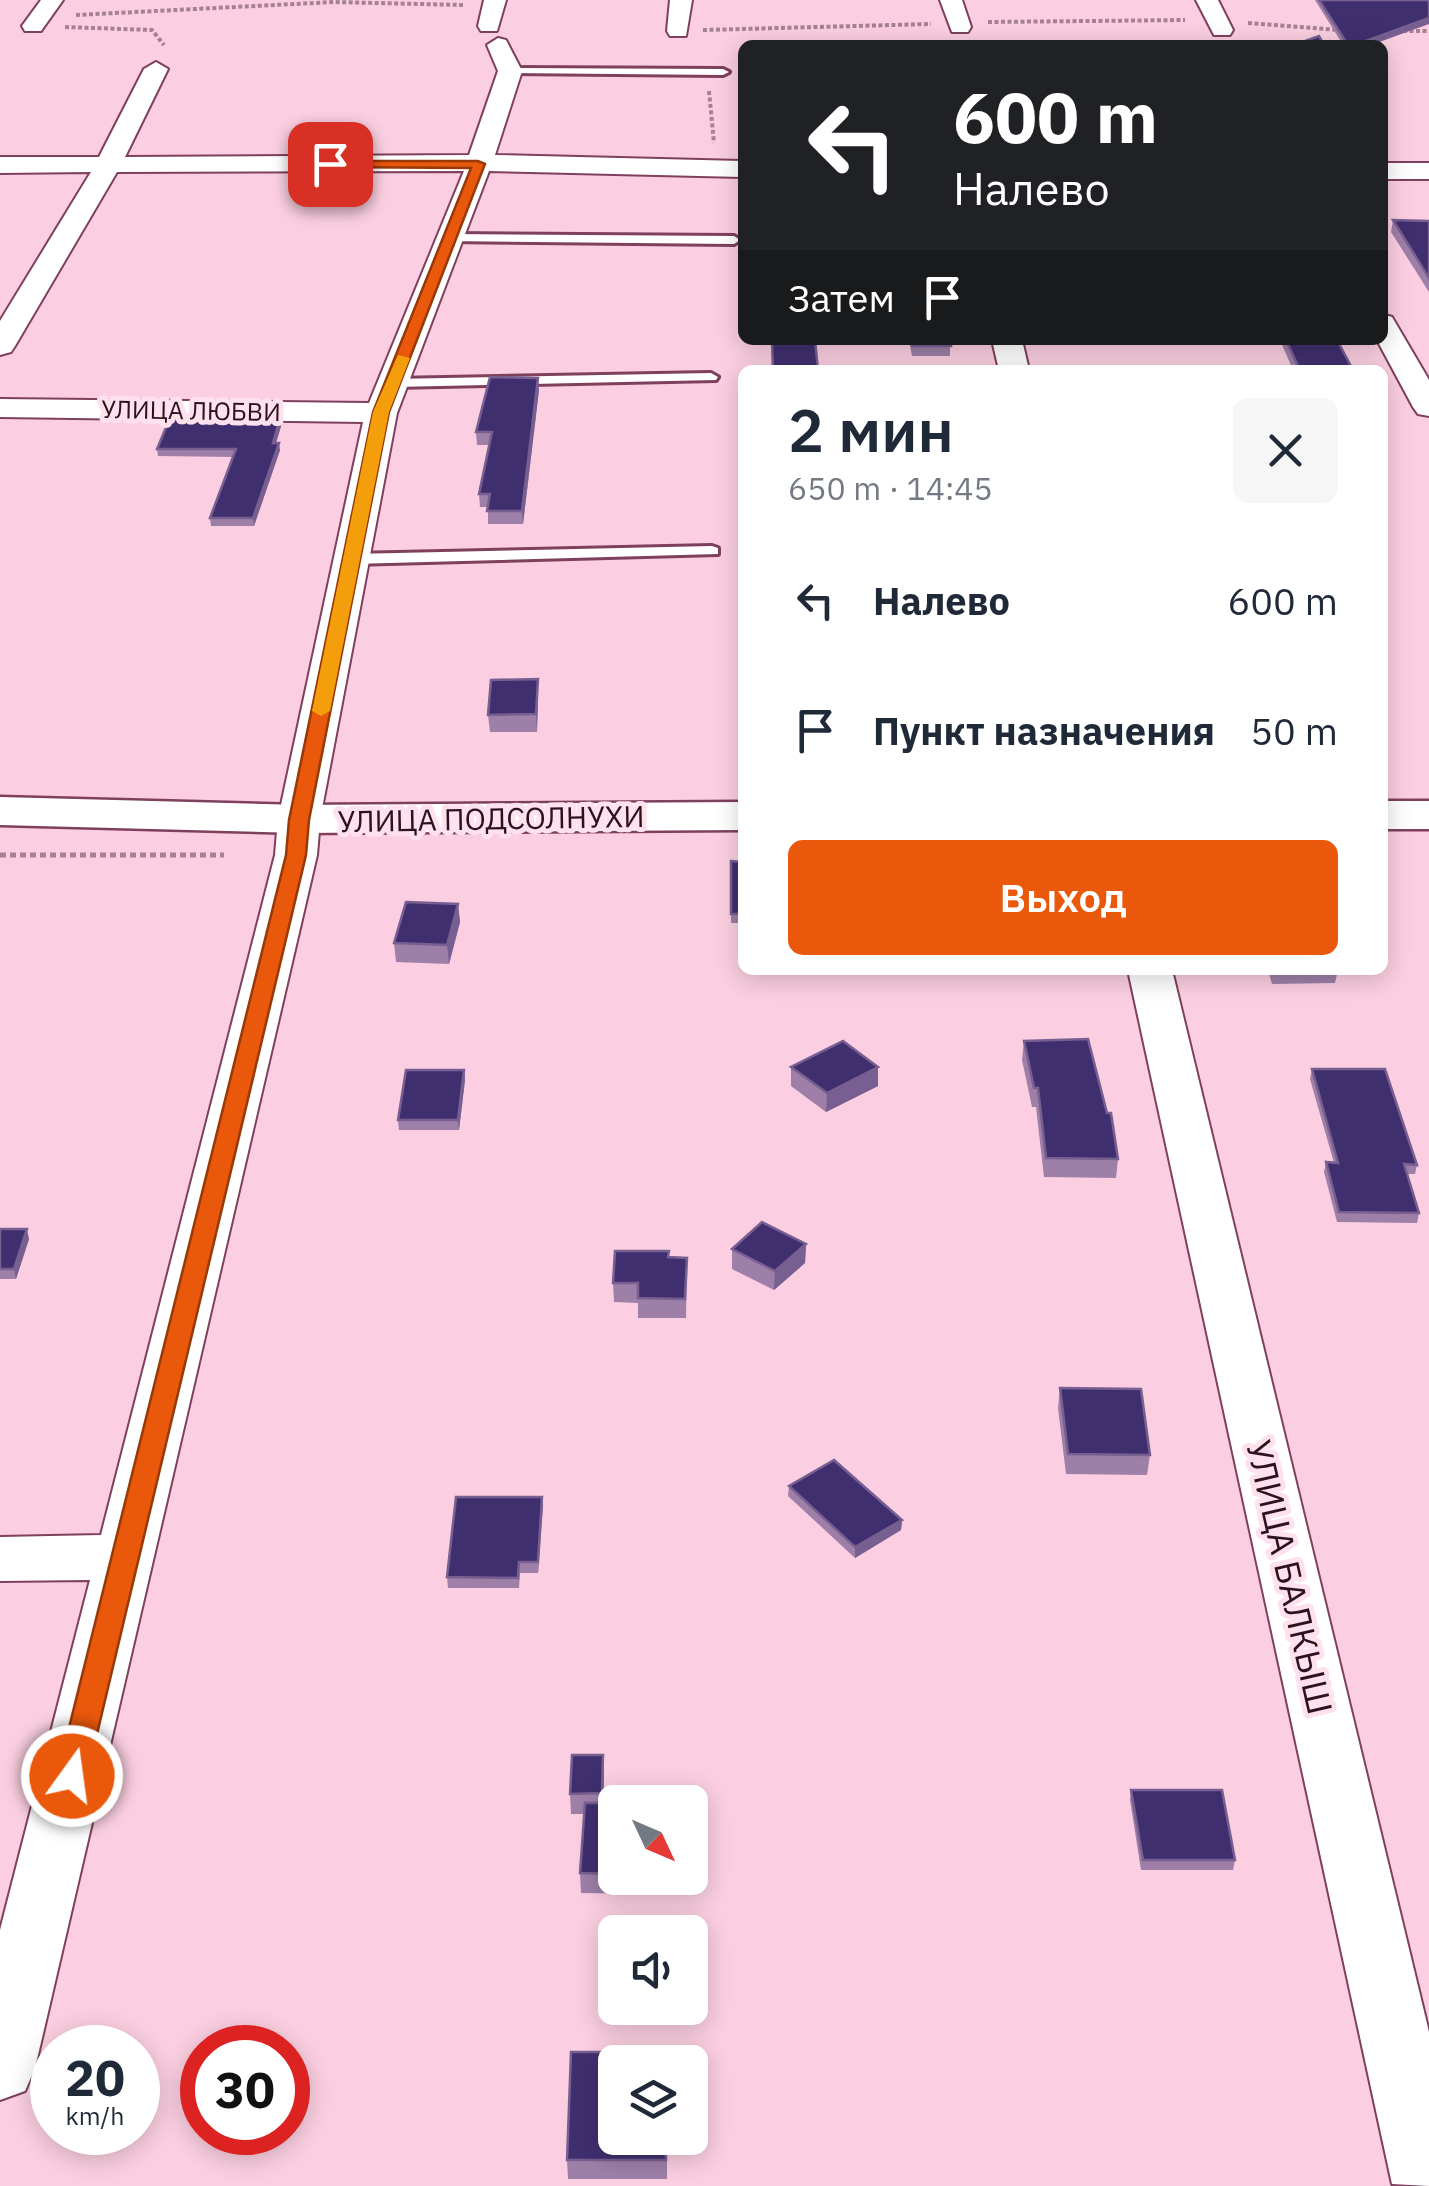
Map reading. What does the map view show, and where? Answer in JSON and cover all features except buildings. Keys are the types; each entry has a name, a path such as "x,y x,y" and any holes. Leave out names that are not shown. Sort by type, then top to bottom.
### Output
{"street":[{"path":"678,31 681,0"},
{"path":"951,0 959,26"},
{"path":"0,2068 296,855 299,820 387,398 478,164 497,30"},
{"path":"0,346 108,165 156,69"},
{"path":"0,165 478,164 738,169"},
{"path":"1388,171 1429,171"},
{"path":"1388,333 1429,407"},
{"name":"УЛИЦА ЛЮБВИ","path":"0,408 387,398"},
{"name":"УЛИЦА ПОДСОЛНУХИ","path":"0,811 299,820 738,816"},
{"path":"1388,815 1429,815"},
{"name":"УЛИЦА БАЛКЫШ","path":"1151,975 1429,2184"},
{"path":"0,1559 126,1557"}],"lane":[{"path":"497,30 723,72"},
{"path":"450,238 734,240"},
{"path":"387,398 712,376"},
{"path":"352,559 712,551"}],"path":[{"path":"42,14 334,2 497,30"},
{"path":"42,14 152,30 164,44 156,69"},
{"path":"678,31 1215,17 1350,31"},
{"path":"1390,31 1429,31"}],"slow traffic":[{"path":"321,711 381,412 403,358"}],"route":[{"path":"72,1776 296,855 299,820 381,412 478,164 330,164"}]}
